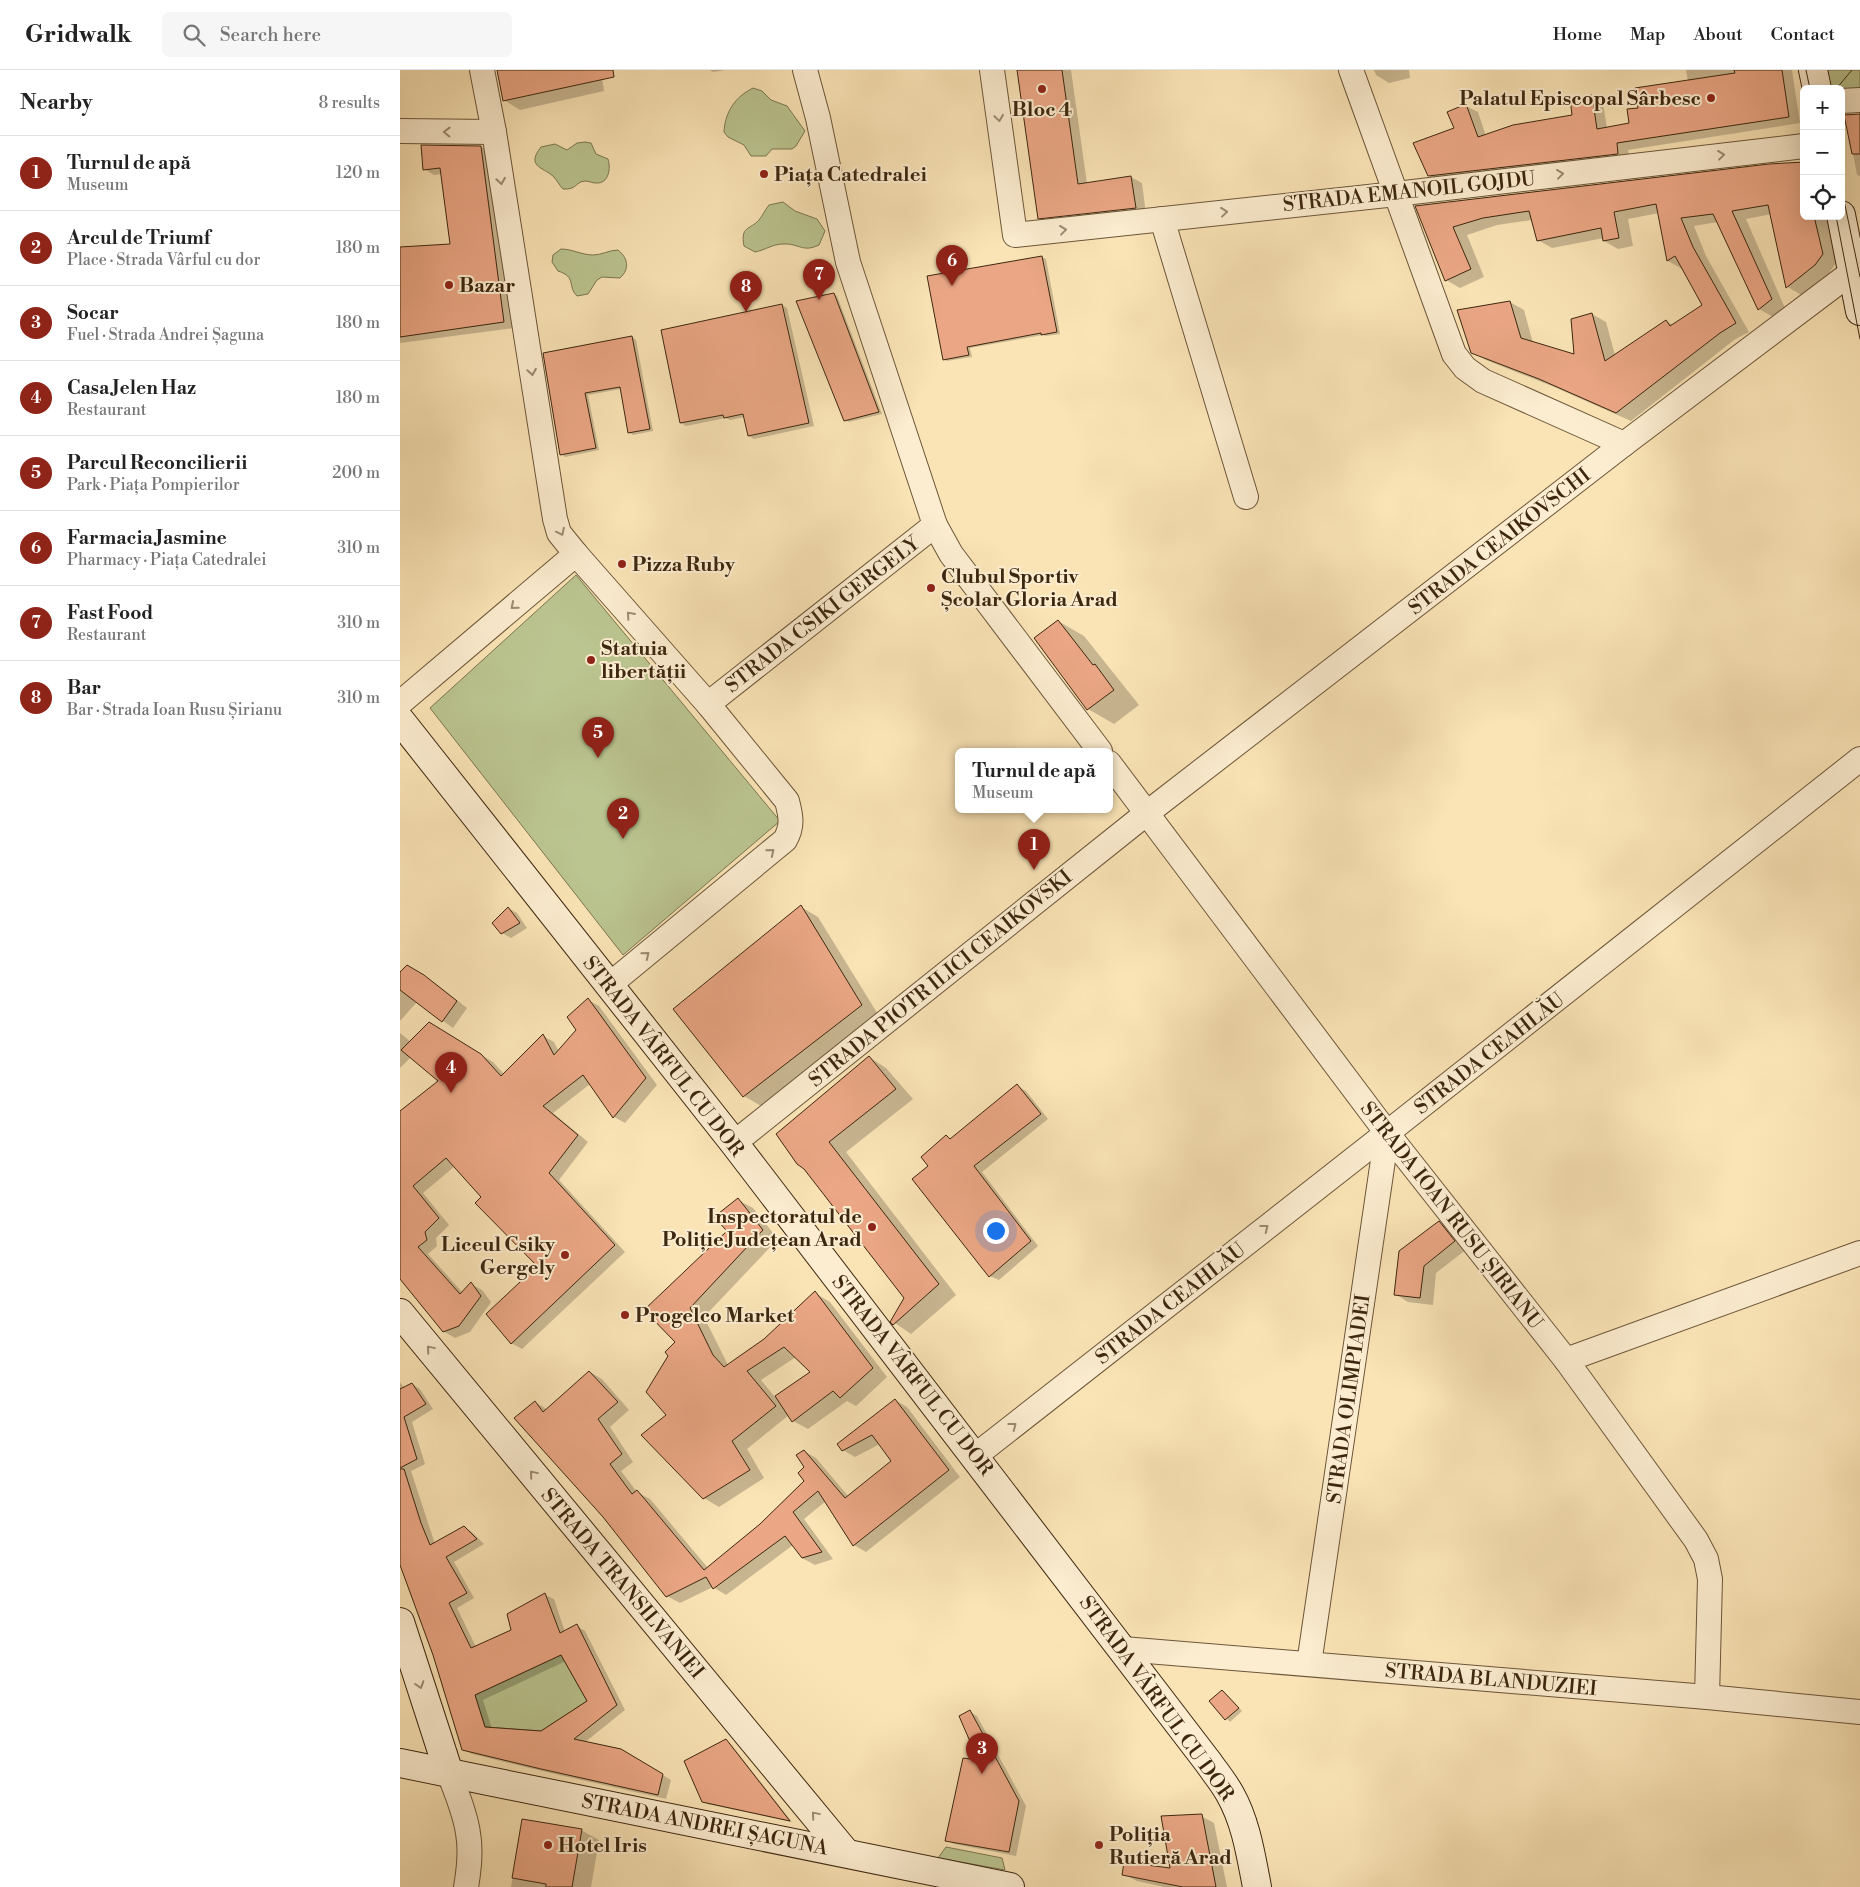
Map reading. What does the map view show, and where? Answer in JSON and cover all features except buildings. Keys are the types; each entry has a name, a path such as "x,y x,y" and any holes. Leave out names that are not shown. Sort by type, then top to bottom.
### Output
{"street":[{"path":"482,70 494,132 555,519 559,533 708,704 787,801 791,818 790,832 785,840 608,986"},
{"path":"805,70 818,118 848,262 935,525 952,554 1098,748"},
{"name":"STRADA EMANOIL GOJDU","path":"992,70 1015,235 1396,194 1800,146"},
{"path":"1351,70 1454,354 1465,368 1483,381 1624,444"},
{"path":"1813,70 1816,85"},
{"path":"1845,102 1860,100"},
{"path":"400,131 494,132"},
{"path":"1162,219 1246,497"},
{"path":"1842,220 1860,311"},
{"name":"STRADA CEAIKOVSCHI","path":"1147,813 1624,444 1852,272"},
{"name":"STRADA CSIKI GERGELY","path":"708,704 935,525"},
{"path":"400,703 576,554"},
{"name":"STRADA VÂRFUL CU DOR","path":"400,720 608,986 734,1143 1208,1762 1230,1794 1242,1822 1249,1846 1256,1887"},
{"name":"STRADA CEAHLĂU","path":"975,1456 1860,759"},
{"name":"STRADA IOAN RUSU ȘIRIANU","path":"1113,768 1387,1133 1566,1360 1696,1540 1706,1558 1710,1579 1707,1698"},
{"name":"STRADA PIOTR ILICI CEAIKOVSKI","path":"734,1143 1147,813"},
{"name":"STRADA OLIMPIADEI","path":"1309,1664 1387,1133"},
{"path":"1566,1360 1860,1253"},
{"name":"STRADA TRANSILVANIEI","path":"400,1313 846,1853"},
{"path":"400,1622 462,1809 468,1833 469,1856 466,1887"},
{"name":"STRADA BLANDUZIEI","path":"1123,1649 1860,1712"},
{"name":"STRADA ANDREI ȘAGUNA","path":"400,1763 1010,1887"}],"green space":[{"path":"1827,70 1860,70 1860,92 1845,91 1845,85 1830,85"},
{"path":"753,88 762,91 771,100 787,106 805,131 792,149 772,149 766,156 751,156 744,145 728,137 724,132 726,118 732,106 741,96"},
{"path":"577,143 591,143 596,154 608,159 608,175 600,183 585,181 571,188 563,189 553,176 540,168 535,162 541,147 555,144 567,150"},
{"path":"783,202 795,211 817,219 825,231 819,245 804,248 779,244 755,252 744,246 743,235 747,229 759,220 769,205"},
{"path":"561,249 593,255 618,250 626,260 625,271 620,278 602,277 597,280 588,294 577,296 572,289 568,276 558,271 552,262 553,255"},
{"path":"576,575 780,821 623,955 430,708"},
{"path":"561,1655 587,1701 541,1731 485,1727 475,1695"},
{"path":"946,1847 1002,1858 1005,1870 938,1858"}],"tram line":[{"path":"1806,70 1809,85"},
{"path":"1839,85 1852,70"},
{"path":"1845,205 1860,277"},
{"path":"1837,220 1860,339"}],"place":[{"name":"Bloc 4","path":"1042,89"},
{"name":"Palatul Episcopal Sârbesc","path":"1711,98"},
{"name":"Piața Catedralei","path":"764,174"},
{"name":"Bazar","path":"449,285"},
{"name":"Farmacia Jasmine","path":"952,286"},
{"name":"Fast Food","path":"819,300"},
{"name":"Bar","path":"746,312"},
{"name":"Pizza Ruby","path":"622,564"},
{"name":"Clubul Sportiv Școlar Gloria Arad","path":"931,588"},
{"name":"Statuia libertății","path":"591,660"},
{"name":"Parcul Reconcilierii","path":"598,758"},
{"name":"Arcul de Triumf","path":"623,839"},
{"name":"Turnul de apă","path":"1034,870"},
{"name":"Casa Jelen Haz","path":"451,1093"},
{"name":"Inspectoratul de Poliție Județean Arad","path":"872,1227"},
{"name":"Liceul Csiky Gergely","path":"565,1255"},
{"name":"Progelco Market","path":"625,1315"},
{"name":"Socar","path":"982,1774"},
{"name":"Hotel Iris","path":"548,1845"},
{"name":"Poliția Rutieră Arad","path":"1099,1845"}]}
